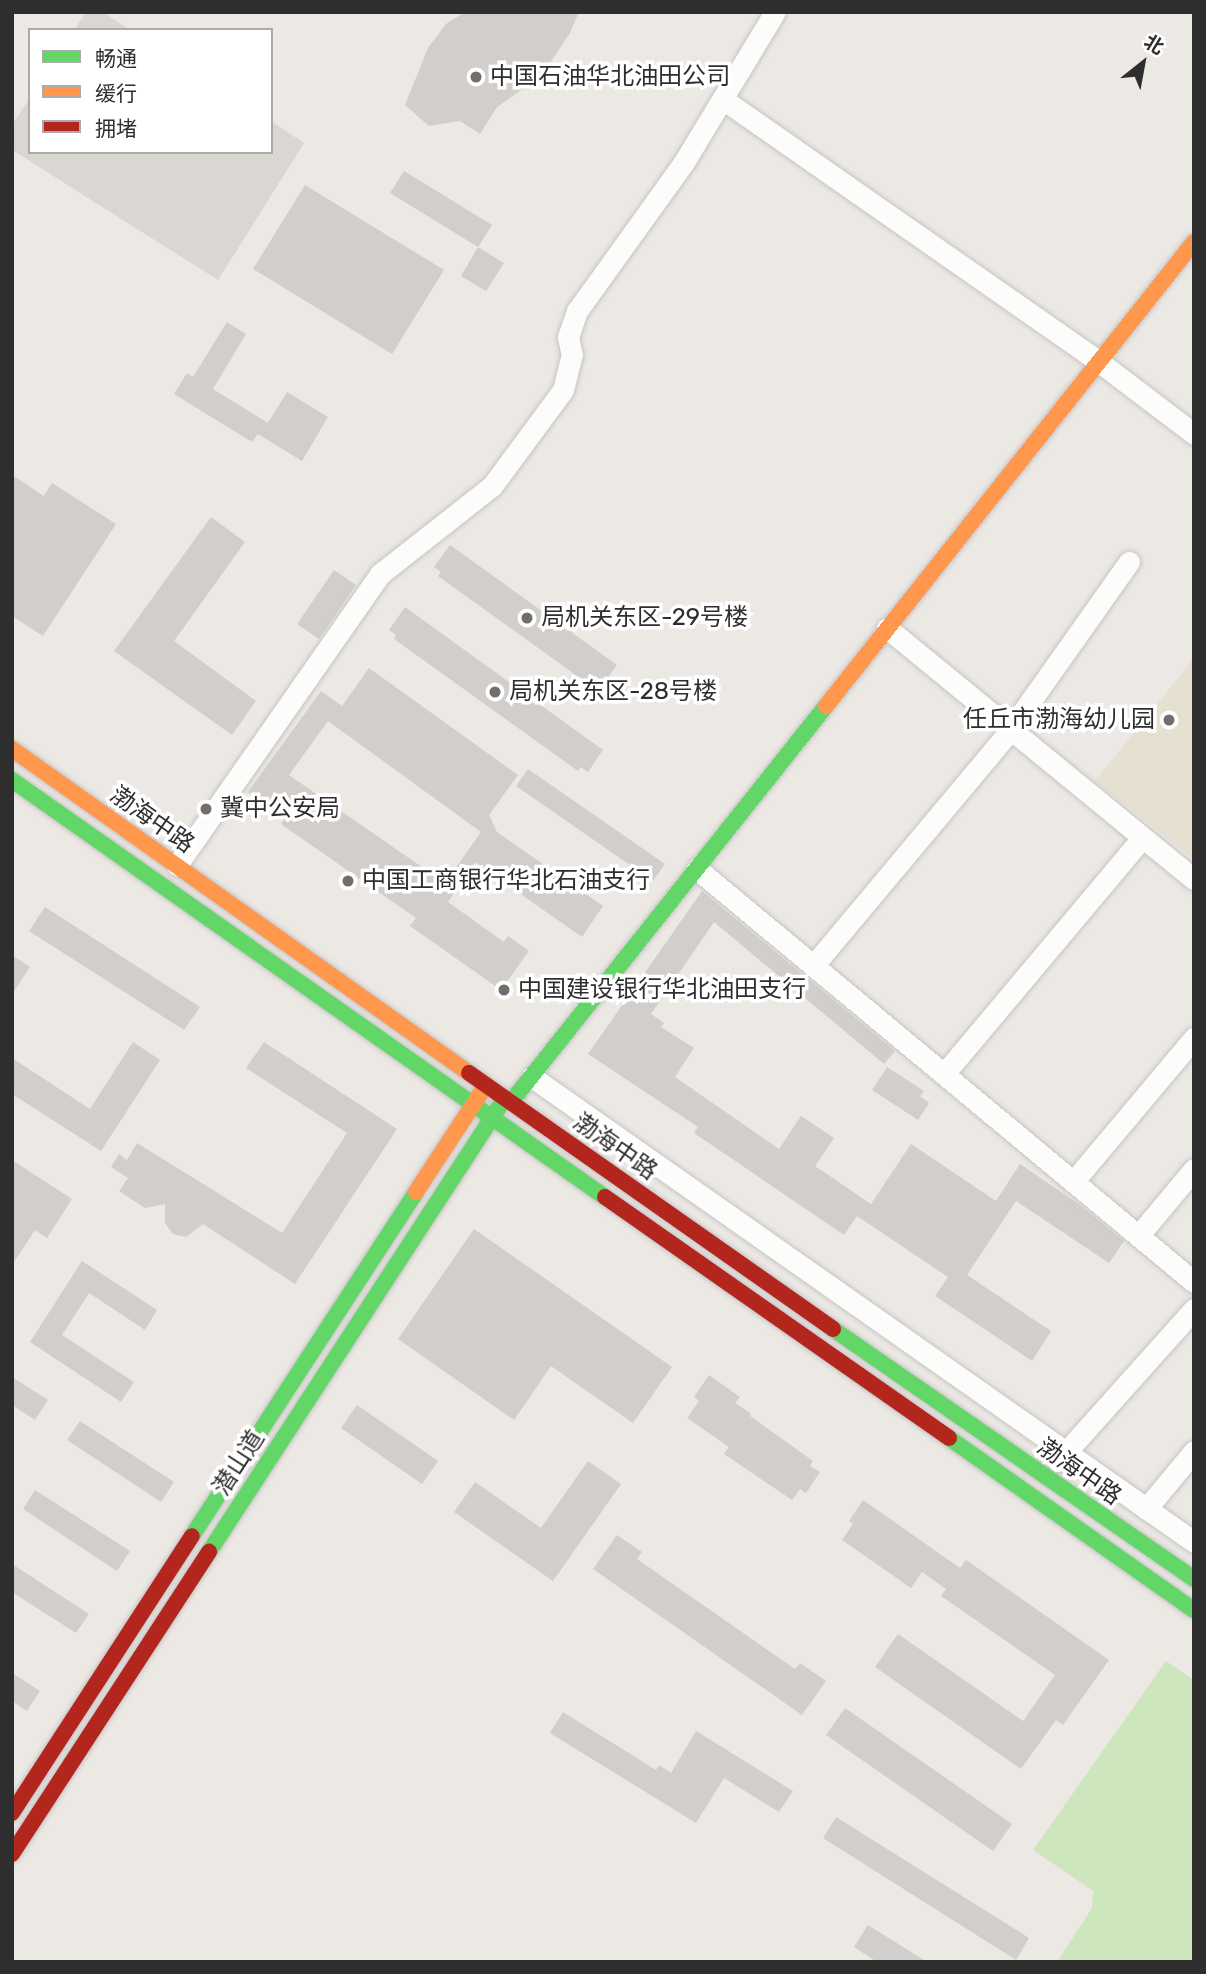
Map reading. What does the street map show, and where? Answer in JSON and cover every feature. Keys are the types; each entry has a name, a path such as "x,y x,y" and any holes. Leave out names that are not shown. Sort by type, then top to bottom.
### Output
{"main road":[{"name":"潜山道","path":"12,1854 491,1119 532,1077 1194,243"},
{"name":"渤海中路","path":"12,749 508,1100 1194,1579"},
{"name":"渤海中路","path":"12,780 472,1106 1194,1610"},
{"name":"潜山道","path":"12,1814 486,1084"}],"street":[{"path":"177,865 380,575 492,486 563,390 572,355 568,337 577,311 724,100 775,12"},
{"path":"724,100 1098,361 1194,434"},
{"path":"813,966 1010,730 1129,562"},
{"path":"887,628 1194,879"},
{"path":"944,1074 1142,838"},
{"path":"696,869 1194,1282"},
{"path":"1073,1182 1194,1038"},
{"path":"532,1077 1194,1542"},
{"path":"1138,1236 1194,1169"},
{"path":"1045,1476 1194,1309"},
{"path":"1146,1509 1194,1451"}],"shaded area":[{"path":"86,12 103,12 127,28 75,28"},
{"path":"28,101 28,154 273,154 273,122 304,143 218,280 12,150 12,125"},
{"name":"任丘市渤海幼儿园","path":"1194,658 1194,859 1095,781"}],"green space":[{"path":"1166,1661 1194,1680 1194,1962 1057,1962 1092,1908 1093,1891 1033,1850"}],"building":[{"name":"中国石油华北油田公司","path":"465,12 579,12 570,33 546,69 497,107 480,134 460,121 429,126 405,105 428,48 446,24"},
{"path":"404,171 492,225 478,247 390,193"},
{"path":"305,185 444,270 392,354 253,269"},
{"path":"478,247 504,263 486,291 461,276"},
{"path":"227,322 246,334 213,389 268,423 287,392 328,417 302,461 258,434 252,442 174,394 187,373 193,377"},
{"path":"12,475 44,496 52,483 116,524 43,636 12,616"},
{"path":"211,517 245,542 174,641 256,701 232,735 114,651"},
{"name":"局机关东区-29号楼","path":"450,545 617,665 601,687 594,682 591,686 438,576 441,572 434,567"},
{"path":"334,570 356,585 319,639 297,624"},
{"name":"局机关东区-28号楼","path":"405,607 603,750 588,772 580,767 578,771 394,639 396,635 389,630"},
{"path":"369,668 518,775 489,815 497,832 603,906 582,937 475,862 448,902 504,942 508,936 529,951 501,990 410,926 416,918 281,824 285,819 248,792 321,691 342,706","holes":["328,721 481,832 445,883 289,775"]},
{"path":"528,769 665,864 653,881 516,786"},
{"path":"702,891 895,1051 884,1064 714,922 651,1014 664,1023 661,1027 694,1048 675,1077 779,1149 801,1116 834,1138 815,1166 871,1204 911,1144 996,1201 1020,1164 1080,1205 1124,1241 1109,1263 1016,1201 967,1275 1051,1331 1032,1361 935,1296 948,1277 857,1216 844,1235 694,1133 698,1127 588,1054"},
{"path":"45,907 200,1007 184,1030 29,931"},
{"path":"12,955 30,967 12,994"},
{"path":"133,1042 160,1060 101,1151 12,1094 12,1058 90,1109"},
{"path":"264,1042 397,1129 295,1284 203,1224 186,1237 173,1234 165,1223 165,1204 145,1208 119,1191 128,1178 111,1167 119,1154 127,1160 137,1143 282,1233 347,1133 246,1068"},
{"path":"887,1067 924,1091 920,1096 929,1103 918,1120 872,1090"},
{"path":"12,1160 72,1199 47,1238 35,1230 12,1265"},
{"path":"474,1229 672,1367 633,1423 551,1366 514,1420 398,1339"},
{"path":"82,1261 157,1310 145,1330 89,1293 62,1335 134,1382 121,1402 30,1342"},
{"path":"709,1375 740,1397 735,1403 751,1414 750,1416 813,1461 810,1466 820,1472 806,1493 800,1489 792,1500 724,1454 729,1447 687,1418 699,1401 694,1397"},
{"path":"12,1377 48,1400 35,1420 12,1405"},
{"path":"357,1405 438,1461 422,1484 341,1428"},
{"path":"80,1421 174,1482 161,1502 67,1440"},
{"path":"588,1461 621,1484 553,1581 454,1512 475,1482 541,1528"},
{"path":"35,1490 130,1551 117,1571 23,1509"},
{"path":"863,1500 960,1568 966,1560 1109,1660 1063,1725 1056,1720 1021,1769 875,1667 898,1634 1023,1721 1055,1675 941,1596 946,1589 922,1572 911,1588 842,1540 853,1524 849,1521"},
{"path":"617,1535 642,1552 637,1559 795,1669 800,1663 826,1681 802,1715 593,1569"},
{"path":"12,1564 89,1614 76,1633 12,1592"},
{"path":"12,1673 40,1691 27,1711 12,1701"},
{"path":"845,1708 1012,1824 993,1851 826,1735"},
{"path":"563,1712 656,1770 659,1765 671,1773 696,1731 793,1791 779,1812 724,1778 696,1823 550,1733"},
{"path":"836,1817 1029,1938 1016,1960 823,1838"},
{"path":"868,1925 927,1962 877,1962 854,1947"}],"traffic: fast":[{"path":"511,1102 826,706"},
{"path":"12,780 605,1197"},
{"path":"209,1552 505,1098"},
{"path":"192,1536 416,1192"},
{"path":"833,1329 1194,1579"},
{"path":"949,1438 1194,1610"}],"traffic: slow":[{"path":"826,706 1194,242"},
{"path":"12,749 469,1073"},
{"path":"416,1192 486,1085"}],"traffic: jam":[{"path":"469,1073 833,1329"},
{"path":"605,1197 949,1438"},
{"path":"12,1813 192,1536"},
{"path":"12,1854 209,1552"}],"place":[{"name":"中国石油华北油田公司","path":"476,77"},
{"name":"局机关东区-29号楼","path":"527,618"},
{"name":"局机关东区-28号楼","path":"495,692"},
{"name":"任丘市渤海幼儿园","path":"1169,720"},
{"name":"冀中公安局","path":"206,809"},
{"name":"中国工商银行华北石油支行","path":"348,881"},
{"name":"中国建设银行华北油田支行","path":"504,990"}]}
